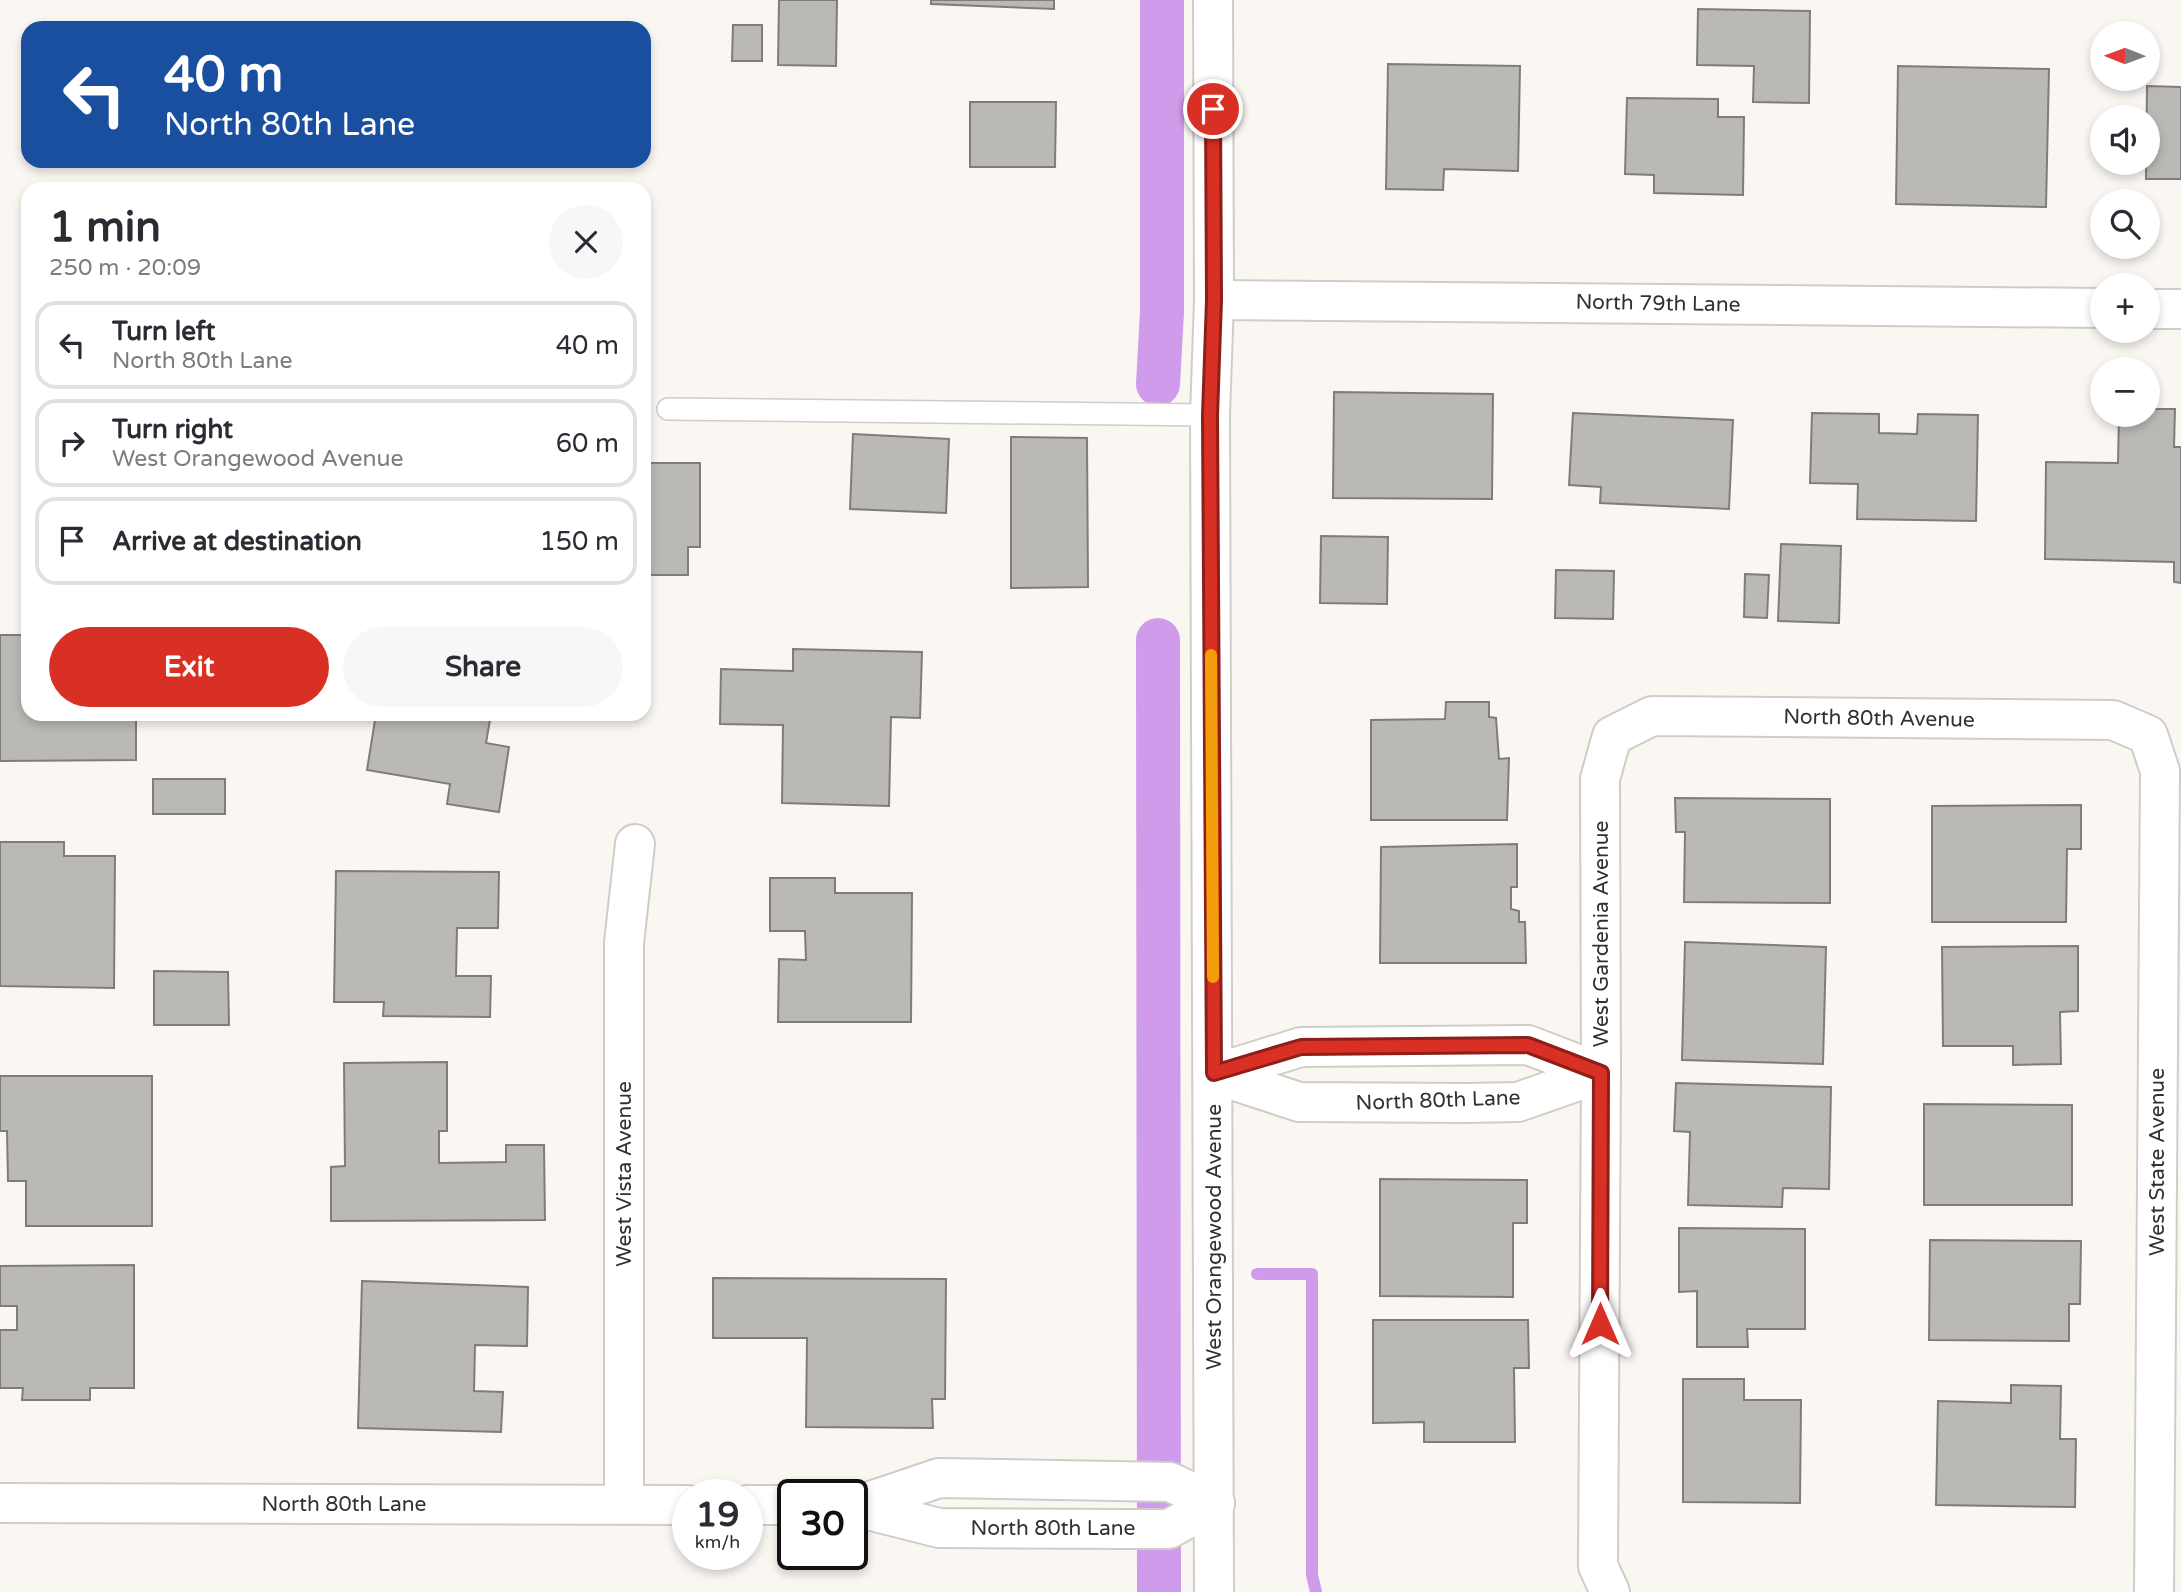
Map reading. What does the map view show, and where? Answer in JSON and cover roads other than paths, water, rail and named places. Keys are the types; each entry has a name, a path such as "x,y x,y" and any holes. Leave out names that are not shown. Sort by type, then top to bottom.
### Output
{"street":[{"name":"West Orangewood Avenue","path":"1213,0 1214,300 1210,415 1214,1592"},
{"name":"North 79th Lane","path":"1214,300 2090,308"},
{"path":"2160,309 2181,309"},
{"name":"North 80th Avenue","path":"1612,736 1652,716 2113,720 2148,735"},
{"name":"West State Avenue","path":"2148,735 2160,771 2154,1592"},
{"name":"West Gardenia Avenue","path":"1610,1592 1598,1566 1600,779 1612,736"},
{"name":"West Vista Avenue","path":"624,1504 624,943 635,844"},
{"path":"1214,1073 1301,1047 1528,1045 1601,1073"},
{"path":"1405,1104 1406,1047"},
{"name":"North 80th Lane","path":"1214,1073 1299,1102 1405,1104 1518,1102 1601,1073"},
{"name":"North 80th Lane","path":"868,1501 939,1478 1156,1482 1215,1503"},
{"path":"993,1479 994,1528"},
{"name":"North 80th Lane","path":"0,1503 672,1505"},
{"name":"North 80th Lane","path":"868,1510 939,1528 1155,1529 1215,1503"}],"lane":[{"path":"668,409 1210,415"}],"waterway":[{"path":"1158,384 1162,312 1162,0"},
{"path":"1158,640 1159,1592"},
{"path":"1257,1274 1312,1274 1312,1575 1316,1592"}]}
